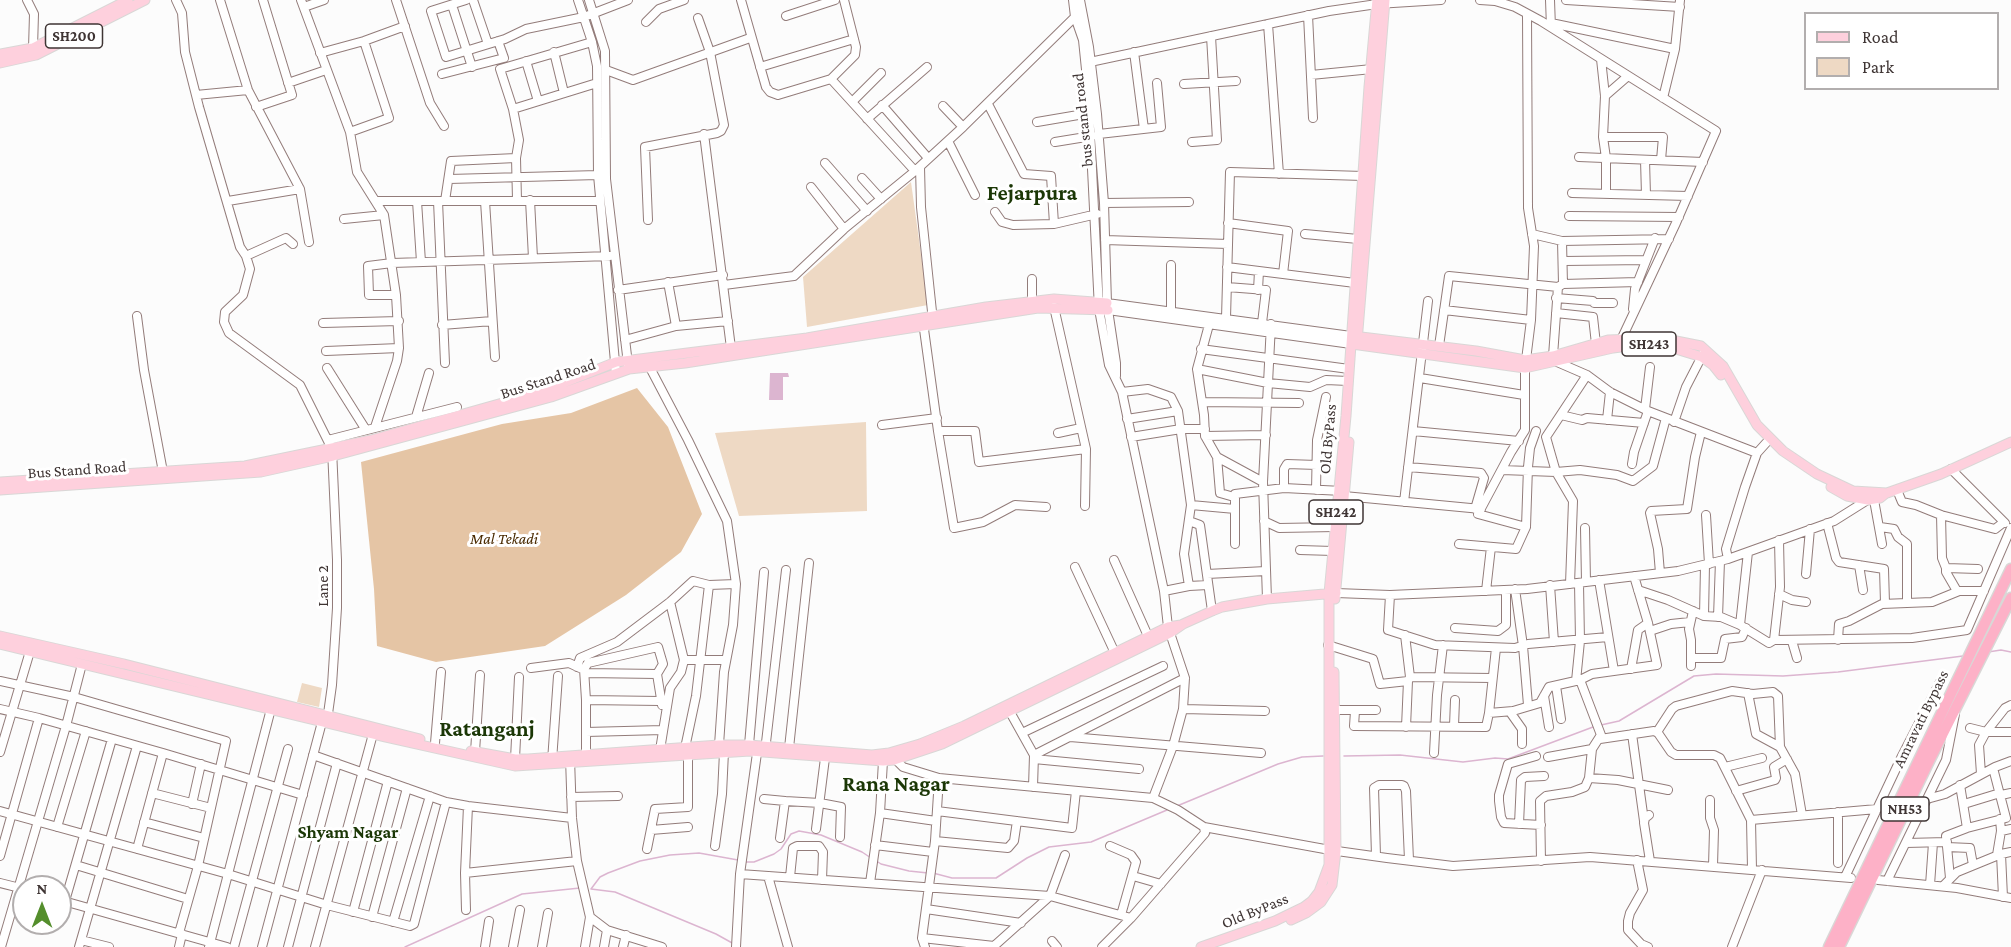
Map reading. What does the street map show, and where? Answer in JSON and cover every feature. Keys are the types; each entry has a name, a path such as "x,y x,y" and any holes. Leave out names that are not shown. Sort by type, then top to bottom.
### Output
{"highway":[{"name":"Amravati Bypass","path":"1829,947 2011,569"},
{"name":"Amravati Bypass","path":"1839,947 2011,598"}],"main road":[{"name":"SH200","path":"0,54 33,48 128,0"},
{"name":"SH200","path":"0,63 36,55 141,1"},
{"name":"Old ByPass","path":"1218,947 1306,913 1321,902 1332,885 1333,551 1342,493 1348,381 1354,340 1355,283 1363,176 1373,87 1372,69 1381,2"},
{"path":"759,748 825,758 889,758 942,744 1010,712 1169,630 1222,607 1267,599 1332,593 1381,2"},
{"name":"Bus Stand Road","path":"647,362 685,363 1054,299 1103,306"},
{"name":"Bus Stand Road","path":"933,320 1054,307 1103,306"},
{"name":"Bus Stand Road","path":"0,482 245,466 551,397 616,372 628,365 731,348 922,322"},
{"name":"SH243","path":"1555,359 1608,340 1661,338 1701,346 1766,443 1804,473 1844,495 1872,498 1951,469 2011,442"},
{"name":"SH243","path":"1354,340 1525,364 1649,344 1704,353 1723,366 1757,425 1783,451 1799,464 1837,485 1872,498"},
{"name":"SH243","path":"1423,349 1439,346 1525,364"},
{"name":"Bus Stand Road","path":"0,490 252,473 331,448 538,393 616,362 628,365"},
{"path":"586,758 722,749 789,748 889,758 964,726 1148,636 1169,630"},
{"path":"0,636 82,664 272,705"},
{"path":"0,644 31,646 272,705 373,734 515,766 660,750 687,751"},
{"path":"1331,646 1335,710 1333,851"},
{"path":"326,720 475,752 515,759 552,761"},
{"name":"Old ByPass","path":"1201,947 1275,921 1312,901 1326,878 1333,851"}],"street":[{"path":"27,0 34,14 33,48"},
{"path":"176,0 182,13 185,52 196,94 240,247 250,269 243,295 225,312 224,322 229,333 300,385 331,448 375,427 458,407"},
{"path":"220,0 248,90 300,189 309,242"},
{"path":"256,107 292,95 263,0"},
{"path":"324,0 303,3 350,132 356,169 384,215 396,295 399,321 397,361 375,427"},
{"path":"396,0 430,102 444,126"},
{"path":"466,0 431,11 446,57 498,41 526,29 584,17 628,0"},
{"path":"473,0 488,44"},
{"path":"578,0 592,42 597,66 600,201 618,290 628,365"},
{"path":"589,0 603,43 606,70 606,179 616,372"},
{"path":"655,0 659,9"},
{"path":"646,22 659,9 684,0"},
{"path":"741,0 750,38 766,87 770,92 778,95 831,79 855,55 854,39 844,0"},
{"path":"786,16 835,0"},
{"name":"bus stand road","path":"1073,0 1075,17 1083,40 1090,113 1095,135 1094,215 1103,306"},
{"name":"bus stand road","path":"1080,0 1090,62 1095,135 1104,203 1103,306"},
{"path":"1090,62 1308,15 1381,2 1441,0"},
{"path":"1480,0 1495,1 1515,7 1551,25 1600,59 1716,131 1622,340"},
{"path":"1550,0 1551,25"},
{"path":"1566,0 1680,4 1675,49 1663,98"},
{"path":"452,4 472,67"},
{"path":"724,285 794,276 844,229 948,141 1082,10"},
{"path":"1478,509 1526,430 1525,364 1531,320 1534,246 1528,208 1527,14"},
{"path":"1308,15 1313,118"},
{"path":"648,220 645,147 721,131 724,125 710,52 698,18"},
{"path":"1268,24 1279,174"},
{"path":"1551,25 1675,49"},
{"path":"320,53 364,41 405,26"},
{"path":"1192,141 1217,140 1211,36"},
{"path":"606,70 633,80 750,38"},
{"path":"760,67 854,39"},
{"path":"350,132 389,118 364,41"},
{"path":"442,74 504,58 498,41"},
{"path":"517,200 516,158 519,142 513,109 500,69 592,42"},
{"path":"554,52 564,93"},
{"path":"1134,52 1144,129"},
{"path":"1600,59 1605,96 1603,137 1606,158 1606,194"},
{"path":"526,61 538,101"},
{"path":"867,118 927,67"},
{"path":"1311,75 1372,69"},
{"path":"288,83 326,70"},
{"path":"852,102 881,74"},
{"path":"1605,96 1628,76"},
{"path":"831,79 917,169 933,320"},
{"path":"1184,84 1236,81"},
{"path":"513,109 597,83"},
{"path":"1054,142 1161,127 1157,83"},
{"path":"196,94 248,90"},
{"path":"988,104 1024,174 1051,176 1054,224"},
{"path":"882,105 928,158"},
{"path":"943,106 963,127"},
{"path":"1037,122 1090,113"},
{"path":"704,134 731,348"},
{"path":"1603,137 1663,137 1661,160"},
{"path":"948,141 975,195"},
{"path":"1579,157 1703,162"},
{"path":"445,363 440,262 442,201 449,179 451,161 516,158"},
{"path":"1645,160 1646,195"},
{"path":"825,163 867,211"},
{"path":"1226,318 1230,172 1363,176"},
{"path":"449,179 598,175"},
{"path":"862,178 881,199"},
{"path":"811,187 844,229"},
{"path":"228,201 300,189"},
{"path":"1572,193 1688,196"},
{"path":"530,200 533,258"},
{"path":"376,201 600,201"},
{"path":"417,201 421,262"},
{"path":"485,201 495,357"},
{"path":"1104,203 1189,202"},
{"path":"994,212 1002,222 1007,224 1054,224 1104,213"},
{"path":"344,219 384,215"},
{"path":"1569,216 1679,217"},
{"path":"1228,223 1288,231 1282,274"},
{"path":"1305,234 1358,239"},
{"path":"1532,234 1562,241 1669,238"},
{"path":"246,256 286,238 293,244"},
{"path":"1646,238 1648,257"},
{"path":"1632,316 1635,292 1655,238"},
{"path":"1105,240 1228,244"},
{"path":"1562,241 1564,261 1561,285 1556,298 1555,359 1587,375 1610,392 1646,410 1757,453"},
{"path":"396,295 369,295 368,266 392,263 610,256"},
{"path":"1564,261 1648,257"},
{"path":"1171,265 1172,312"},
{"path":"1227,267 1355,283"},
{"path":"1258,290 1259,271"},
{"path":"618,290 723,275"},
{"path":"1439,346 1449,276 1533,285 1638,282"},
{"path":"1032,279 1032,302"},
{"path":"668,282 676,326"},
{"path":"1227,287 1266,290 1269,358 1263,482 1267,599"},
{"path":"1556,298 1613,303"},
{"path":"1404,502 1428,301"},
{"path":"1593,301 1596,344"},
{"path":"1103,306 1268,326"},
{"path":"1103,306 1172,312 1210,320 1226,318 1354,340"},
{"path":"1103,306 1116,363 1116,376 1122,392 1164,591 1169,630 1185,678 1183,709 1173,746 1153,798"},
{"path":"1054,307 1086,449 1085,506"},
{"path":"1444,310 1531,320"},
{"path":"1556,313 1593,317"},
{"path":"137,316 144,370 163,472"},
{"path":"1210,320 1197,369 1205,432 1217,457 1220,493 1234,497 1284,488 1478,509"},
{"path":"324,323 399,321"},
{"path":"442,326 492,321"},
{"path":"625,340 676,326 728,321"},
{"path":"922,322 954,528 983,522 1015,506 1046,507"},
{"path":"326,351 399,348"},
{"path":"1201,349 1349,369"},
{"path":"1674,422 1686,387 1704,353"},
{"path":"647,362 727,521 736,584 733,625 726,660 722,794 715,846"},
{"path":"1632,464 1644,423 1650,367"},
{"path":"327,368 366,430"},
{"path":"1197,369 1268,383 1310,387 1326,380 1348,381"},
{"path":"416,417 429,372"},
{"path":"1546,437 1587,375"},
{"path":"1420,378 1524,395"},
{"path":"1122,392 1148,389 1171,398 1178,411 1191,505 1184,554 1189,586"},
{"path":"1607,420 1610,392"},
{"path":"1316,490 1317,440 1326,398"},
{"path":"1202,402 1299,403"},
{"path":"1127,419 1178,411"},
{"path":"1561,415 1582,420 1587,418 1644,423"},
{"path":"882,425 937,418"},
{"path":"1502,470 1557,472 1580,470 1617,475 1633,481 1653,466 1666,418"},
{"path":"1525,426 1546,437 1557,472 1573,501 1570,584"},
{"path":"1058,433 1082,428"},
{"path":"1131,437 1181,429 1266,435"},
{"path":"938,431 975,431 979,462 1086,449"},
{"path":"1413,431 1519,441"},
{"path":"1459,544 1516,549 1526,527 1527,470 1530,448 1536,431"},
{"path":"1660,573 1658,549 1650,513 1687,509 1701,432"},
{"path":"1718,617 1726,549 1744,487 1757,453 1766,443"},
{"name":"Lane 2","path":"262,947 313,755 326,720 337,608 331,448"},
{"path":"1217,457 1263,482"},
{"path":"1284,488 1284,469 1287,464 1317,465"},
{"path":"1408,467 1481,473 1485,478 1478,514 1526,527"},
{"path":"1638,590 1704,616 1718,617 1743,627 1768,643 1774,640 1912,638 1966,630 2011,529 1951,469"},
{"path":"1897,489 1901,500"},
{"path":"1887,493 1941,515 1995,529 2004,522"},
{"path":"1234,497 1235,544"},
{"path":"1332,593 1390,595 1511,590 1660,573 1724,560 1748,552 1827,523 1872,498 1882,544"},
{"path":"1191,505 1235,509"},
{"path":"1704,616 1707,564 1706,515"},
{"path":"1941,515 1942,558 1947,568 1946,572 1957,591"},
{"path":"1189,521 1200,525 1212,611"},
{"path":"1264,521 1279,528 1335,527"},
{"path":"1827,523 1837,561 1884,569 1885,603"},
{"path":"1880,527 1894,529 1898,537 1907,544 1906,602"},
{"path":"1541,861 1539,804 1542,798 1585,787 1589,778 1592,748 1601,735 1598,723 1578,680 1585,528"},
{"path":"1806,574 1810,529"},
{"path":"1774,640 1779,594 1779,540"},
{"path":"1486,591 1491,547"},
{"path":"1300,550 1333,551"},
{"path":"1693,611 1689,631 1691,662 1721,658 1726,638 1742,637 1748,552"},
{"path":"1114,560 1148,636"},
{"path":"789,748 809,563"},
{"path":"1859,565 1863,590"},
{"path":"1075,567 1115,653"},
{"path":"1947,568 1978,568"},
{"path":"736,945 743,855 786,570"},
{"path":"1207,574 1266,571"},
{"path":"759,748 764,572"},
{"path":"1489,713 1510,712 1540,703 1549,687 1592,674 1657,665 1634,576"},
{"path":"1599,580 1614,671"},
{"path":"586,758 585,700 581,658 617,642 670,602 693,581 709,585 736,584"},
{"path":"647,849 654,810 688,807 687,751 709,585"},
{"path":"1164,591 1209,585"},
{"path":"1550,585 1554,642"},
{"path":"1455,628 1498,631 1506,625 1511,590"},
{"path":"1511,590 1523,646 1528,705"},
{"path":"1838,640 1839,624 1850,621 1885,603 1932,602 1957,591 1984,591"},
{"path":"1779,594 1792,600 1806,602"},
{"path":"1390,595 1388,630 1443,645 1515,648 1608,637"},
{"path":"660,750 670,688 681,672 684,660 670,602"},
{"path":"1631,669 1638,630 1690,622"},
{"path":"1355,711 1354,726 1486,727 1498,631"},
{"path":"1405,635 1409,679 1406,727"},
{"path":"1792,641 1797,658"},
{"path":"1434,753 1443,645"},
{"path":"0,752 31,646"},
{"path":"582,670 588,663 658,646 663,664 657,674 660,701 665,715"},
{"path":"1331,646 1372,659 1380,684 1409,679 1492,678"},
{"path":"684,660 726,660"},
{"path":"531,668 566,663 582,670 657,674"},
{"path":"24,875 37,821 82,664"},
{"path":"1022,733 1163,666"},
{"path":"435,743 441,672"},
{"path":"475,752 480,675"},
{"path":"552,761 558,676"},
{"path":"515,759 519,677"},
{"path":"1034,757 1068,737 1185,678"},
{"path":"870,883 889,758 903,767 939,778 1153,798 1178,810 1204,827 1333,851 1453,866 1590,857 1848,877 1877,809 1941,680"},
{"path":"0,681 74,697 225,740 178,947"},
{"path":"1557,686 1561,719"},
{"path":"1657,732 1674,707 1729,691 1777,694 1780,747 1796,777 1802,815"},
{"path":"1748,693 1756,734 1780,747"},
{"path":"1544,696 1549,727"},
{"path":"585,700 660,701"},
{"path":"1454,726 1455,700"},
{"path":"210,945 272,705"},
{"path":"1981,774 1978,748 1986,732 2005,708 2011,705"},
{"path":"0,709 253,778 303,795"},
{"path":"1183,709 1265,711"},
{"path":"1887,881 1948,755 1956,709"},
{"path":"1335,710 1376,710"},
{"path":"1010,712 1034,757 1032,787"},
{"path":"1510,712 1522,729 1522,744"},
{"path":"0,856 39,718"},
{"path":"1970,728 1986,732 2011,732"},
{"path":"586,732 663,730"},
{"path":"57,827 86,731"},
{"path":"1601,735 1657,732"},
{"path":"1657,732 1673,754 1714,755 1720,758 1751,820 1752,869"},
{"path":"315,947 373,734"},
{"path":"1632,734 1646,818 1650,861"},
{"path":"1068,737 1261,753"},
{"path":"72,876 86,835 112,739"},
{"path":"109,947 80,943 137,746"},
{"path":"1548,757 1592,748"},
{"path":"234,947 288,749"},
{"path":"137,849 163,753"},
{"path":"313,755 446,802 572,818"},
{"path":"1536,756 1508,764 1499,795 1502,820 1507,824 1540,825"},
{"path":"1034,757 1139,769"},
{"path":"816,830 825,758"},
{"path":"1725,767 1761,758"},
{"path":"1736,791 1775,780 1774,767 1787,759"},
{"path":"570,760 572,818 577,861 590,917 585,947"},
{"path":"1927,799 1945,794 2011,761"},
{"path":"288,947 337,763"},
{"path":"192,804 201,764"},
{"path":"1950,878 1946,836 2006,818 1993,768"},
{"path":"1519,824 1521,780 1525,777 1544,776"},
{"path":"925,947 922,938 935,841 939,778"},
{"path":"1589,778 1640,783 1668,790"},
{"path":"353,912 388,781"},
{"path":"1376,856 1374,788 1379,785 1402,785 1406,791 1409,860"},
{"path":"1960,785 1967,828"},
{"path":"372,917 407,788"},
{"path":"937,811 1072,828 1076,791"},
{"path":"152,793 211,808"},
{"path":"1964,804 2011,793"},
{"path":"393,922 430,796"},
{"path":"571,797 618,796"},
{"path":"764,799 820,803 841,807 840,837"},
{"path":"1710,800 1710,818 1714,830 1713,866"},
{"path":"780,838 785,801"},
{"path":"0,811 228,874 302,898 410,926 414,924 446,802"},
{"path":"466,910 468,806"},
{"path":"1751,820 1877,809"},
{"path":"1838,812 1838,863"},
{"path":"880,813 936,821"},
{"path":"1878,880 1943,886 2007,897 1999,855 2000,819"},
{"path":"935,841 1008,848 1014,841 1017,821"},
{"path":"144,822 204,838"},
{"path":"651,830 688,827"},
{"path":"1102,947 1131,918 1205,833 1204,827"},
{"path":"2001,831 2011,829"},
{"path":"1906,843 1932,843 1970,848 1973,865"},
{"path":"1930,885 1932,843"},
{"path":"790,877 793,848 819,846 823,852 822,880"},
{"path":"1110,846 1134,857 1136,866 1121,915"},
{"path":"874,850 933,852"},
{"path":"1943,886 1957,872 2011,852"},
{"path":"922,938 994,946 1050,896 1065,855"},
{"path":"1637,860 1643,890 1630,913 1628,930 1641,944 1648,947"},
{"path":"465,873 577,861"},
{"path":"76,865 188,898"},
{"path":"1732,947 1762,870"},
{"path":"741,871 768,876 870,883 930,877 1050,896 1131,918"},
{"path":"768,876 788,947"},
{"path":"1133,876 1161,884"},
{"path":"72,903 210,945 227,947"},
{"path":"926,909 1021,923"},
{"path":"513,947 520,910"},
{"path":"542,947 548,913"},
{"path":"1,947 12,915"},
{"path":"590,917 607,930 626,935 639,943 657,946"},
{"path":"485,947 489,921"},
{"path":"604,947 607,930"},
{"path":"624,947 626,935"}],"green space":[{"path":"911,182 928,305 807,327 803,277"},
{"name":"Mal Tekadi","path":"637,388 668,427 702,514 681,552 626,595 545,646 436,662 377,646 374,589 361,462 502,424 571,413"},
{"path":"866,422 867,511 739,516 715,433"},
{"path":"302,683 322,688 319,707 297,702"}],"shaded area":[{"path":"770,373 788,373 789,377 783,377 783,400 769,400"}],"waterway":[{"path":"1988,652 2001,650 2011,652"},
{"path":"1601,725 1619,721 1694,676 1716,674 1783,676 1838,672 1963,656"},
{"path":"1344,756 1400,755 1463,762 1495,758 1508,759 1593,727"},
{"path":"1177,806 1278,764 1302,757 1323,756"},
{"path":"933,873 952,878 996,878 1049,847 1091,842 1167,810"},
{"path":"746,862 754,862 774,854 781,849 791,834 799,831 821,835 871,858"},
{"path":"591,889 600,877 608,873 640,861 670,855 699,853 738,860"},
{"path":"875,860 881,864 909,871 928,873"},
{"path":"405,947 522,894 580,888"},
{"path":"591,889 615,892 716,934 734,944"}],"district":[{"name":"Fejarpura","path":"1032,193"},
{"name":"Ratanganj","path":"487,729"},
{"name":"Rana Nagar","path":"896,784"},
{"name":"Shyam Nagar","path":"348,832"}]}
